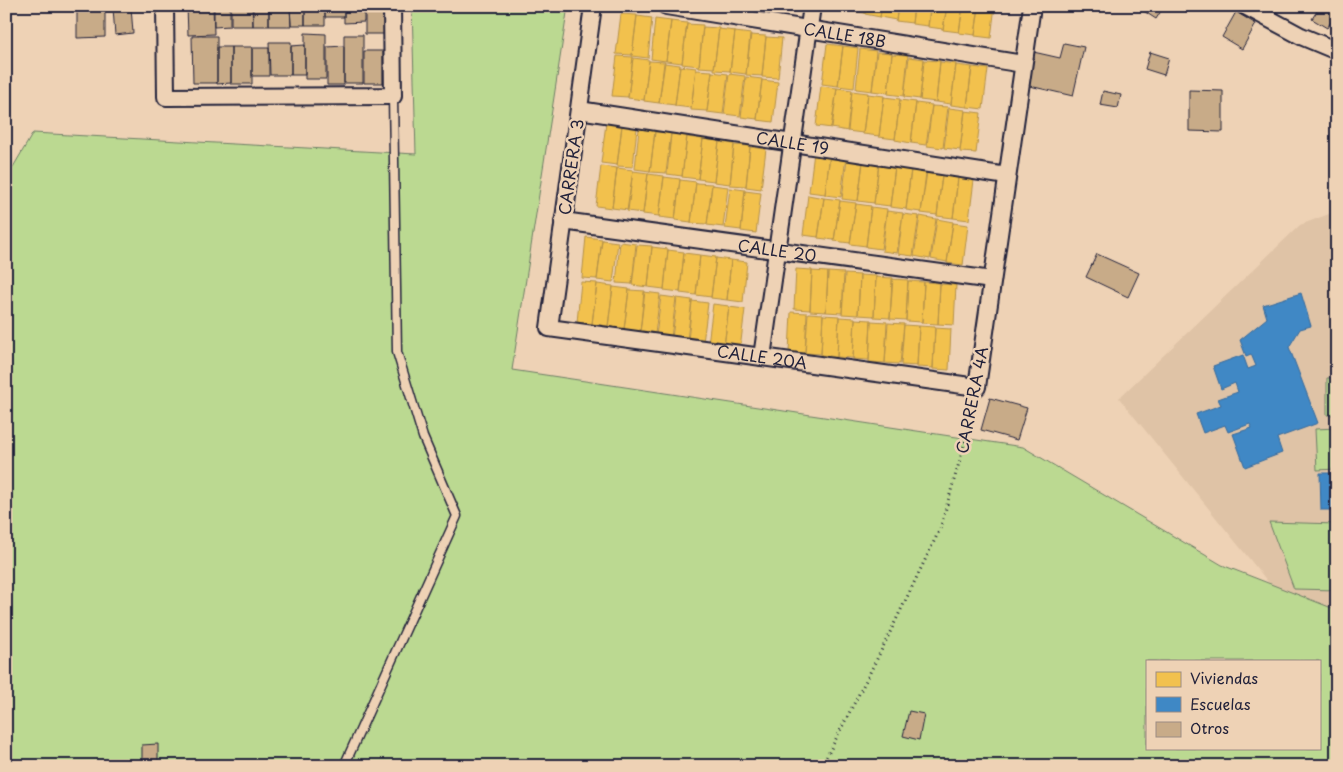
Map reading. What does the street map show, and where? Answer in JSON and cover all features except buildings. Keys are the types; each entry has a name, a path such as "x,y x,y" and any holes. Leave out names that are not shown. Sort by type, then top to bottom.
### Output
{"street":[{"path":"165,6 166,97 393,96 392,6"},
{"name":"CARRERA 3","path":"549,328 593,6"},
{"name":"CALLE 18B","path":"666,6 1024,64"},
{"path":"762,357 812,6"},
{"name":"CARRERA 4A","path":"976,387 1032,6"},
{"path":"1245,6 1302,36 1337,51"},
{"name":"CALLE 19","path":"579,110 1007,176"},
{"name":"CALLE 20","path":"563,221 992,280"},
{"name":"CALLE 20A","path":"549,328 976,387"}],"lane":[{"path":"344,766 458,516 422,437 397,352 393,96"}],"path":[{"name":"CARRERA 4A","path":"822,766 881,651 940,529 963,449 976,387"}],"shaded area":[{"path":"1337,211 1337,619 1286,604 1119,398 1300,225"}],"green space":[{"path":"412,6 568,6 512,370 1023,447 1222,565 1337,610 1337,766 6,766 6,179 33,133 416,154"},
{"path":"1327,378 1337,378 1337,415 1327,415"},
{"path":"1337,428 1337,469 1317,470 1315,429"},
{"path":"1269,522 1337,524 1337,590 1294,589"}]}
